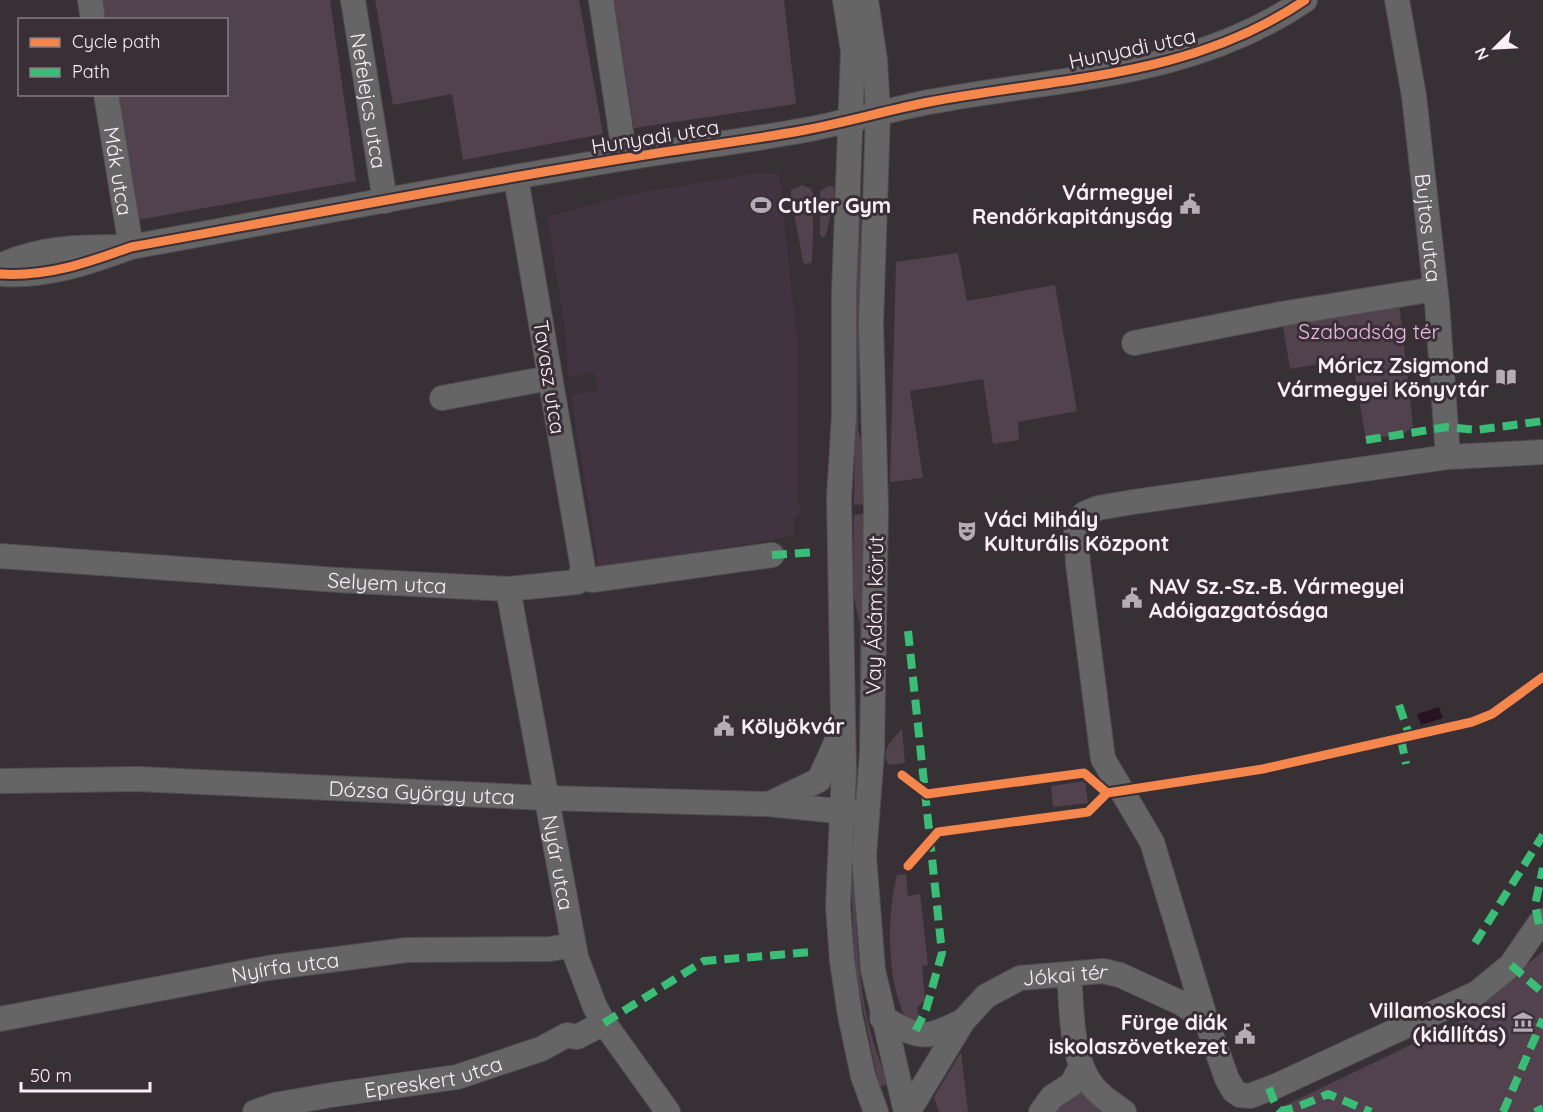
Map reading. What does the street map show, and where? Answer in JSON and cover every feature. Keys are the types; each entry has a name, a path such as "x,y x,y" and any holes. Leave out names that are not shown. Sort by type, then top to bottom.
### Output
{"street":[{"path":"90,0 93,18"},
{"name":"Nefelejcs utca","path":"353,0 385,201"},
{"path":"600,0 625,158"},
{"name":"Vay Ádám körút","path":"845,0 853,51 843,292 844,415 839,498 844,723 843,813 839,845 838,906 842,961 863,1076 876,1112"},
{"name":"Vay Ádám körút","path":"866,0 875,60 878,114 871,324 876,509 872,752 864,856 867,919 873,970 882,1018 907,1112"},
{"name":"Hunyadi utca","path":"0,274 27,276 73,268 131,247 625,158 793,132 931,102 1102,75 1174,60 1220,46 1254,31 1305,0"},
{"name":"Bujtos utca","path":"1395,2 1414,96 1435,289 1448,457"},
{"name":"Mák utca","path":"106,96 131,247"},
{"name":"Tavasz utca","path":"516,178 583,570 580,577"},
{"name":"Hunyadi utca","path":"0,266 22,256 70,247 131,247"},
{"path":"1134,343 1281,314 1435,289"},
{"path":"442,398 549,378"},
{"path":"1543,452 1448,457 1098,508 1084,514 1076,528 1078,564 1103,759 1152,842 1206,1020 1227,1079 1243,1104 1250,1096 1470,997 1511,965 1543,921"},
{"name":"Selyem utca","path":"0,556 325,580 508,589 568,584 576,582 580,577 592,580 772,555"},
{"name":"Nyár utca","path":"508,589 573,945 595,1007 604,1023 668,1112"},
{"path":"768,804 819,780 844,723"},
{"name":"Dózsa György utca","path":"0,781 138,779 547,798 768,804 843,813 868,813"},
{"name":"Nyírfa utca","path":"0,1019 268,968 407,950 550,949 573,945"},
{"path":"1155,992 1170,988 1183,976 1187,958"},
{"name":"Jókai tér","path":"907,1112 963,1021 986,996 1020,978 1103,971 1120,975 1181,1003 1206,1020"},
{"path":"1069,974 1072,1017 1081,1065 1093,1087 1124,1112"},
{"path":"882,1018 914,1034 928,1036 963,1021"},
{"name":"Epreskert utca","path":"255,1112 275,1105 331,1095 457,1077 541,1049 567,1035 577,1037 604,1023"},
{"path":"1041,1112 1052,1097 1072,1084 1081,1065"}],"shaded area":[{"path":"759,173 779,174 797,340 797,501 800,513 794,518 794,536 599,568 571,395 598,390 594,372 568,377 565,327 547,217 628,195"},
{"path":"1439,707 1443,718 1421,725 1417,714"}],"green space":[{"path":"98,0 330,0 356,181 132,221 113,96 228,96 228,18 101,18"},
{"path":"375,0 579,0 603,134 463,160 452,94 393,105"},
{"path":"614,0 784,0 796,104 634,128"},
{"path":"802,185 811,189 814,195 812,262 806,265 803,262 791,197 791,190"},
{"path":"829,186 834,187 835,194 826,235 823,238 820,235 820,191"},
{"path":"858,187 861,189 858,431 864,447 864,504 854,505"},
{"path":"958,253 967,301 1055,285 1077,411 1018,422 1019,440 993,444 983,379 910,391 923,478 890,482 896,262"},
{"name":"Szabadság tér","path":"1398,294 1413,426 1405,433 1366,440 1352,358 1290,369 1281,314"},
{"path":"864,514 861,776 859,777 860,625 853,592 854,515"},
{"path":"902,729 905,763 889,765 886,760 886,750"},
{"path":"1085,781 1088,803 1053,807 1051,786"},
{"path":"854,850 857,939 864,998 869,1027 889,1083 879,1087 855,969 850,851"},
{"path":"906,874 908,896 920,894 928,965 922,966 925,1000 917,1008 919,1016 912,1027 903,1013 897,995 890,932 893,892 897,875"},
{"path":"1543,951 1543,1112 1276,1112 1284,1106 1464,1019"},
{"path":"961,1052 968,1112 939,1112 934,1097"},
{"path":"1083,1084 1117,1112 1044,1112"}],"marked path":[{"path":"1366,440 1447,427 1476,430 1543,421"},
{"path":"772,555 816,552"},
{"path":"908,631 942,953 926,1010 914,1034"},
{"path":"1399,705 1410,737"},
{"path":"1401,739 1406,764"},
{"path":"1475,943 1543,835"},
{"path":"1539,924 1535,905 1543,868"},
{"path":"604,1023 704,961 812,952"},
{"path":"1511,965 1543,993"},
{"path":"1503,1112 1543,1019"},
{"path":"1269,1088 1280,1110 1296,1107 1328,1094 1371,1112"},
{"path":"1535,1112 1543,1108"}],"cycle path":[{"path":"0,274 51,271 131,247 502,179 761,138 929,102 1123,71 1170,60 1217,45 1261,26 1305,0"},
{"path":"1107,793 1263,769 1472,722 1492,714 1543,677"},
{"path":"902,775 927,794 1084,773 1107,793"},
{"path":"908,866 938,832 1088,812 1107,793"}],"place":[{"name":"Vármegyei Rendőrkapitányság","path":"1190,204"},
{"name":"Cutler Gym","path":"761,205"},
{"name":"Móricz Zsigmond Vármegyei Könyvtár","path":"1506,377"},
{"name":"Váci Mihály Kulturális Központ","path":"967,531"},
{"name":"NAV Sz.-Sz.-B. Vármegyei Adóigazgatósága","path":"1132,598"},
{"name":"Kölyökvár","path":"724,726"},
{"name":"Villamoskocsi (kiállítás)","path":"1523,1022"},
{"name":"Fürge diák iskolaszövetkezet","path":"1245,1034"}]}
